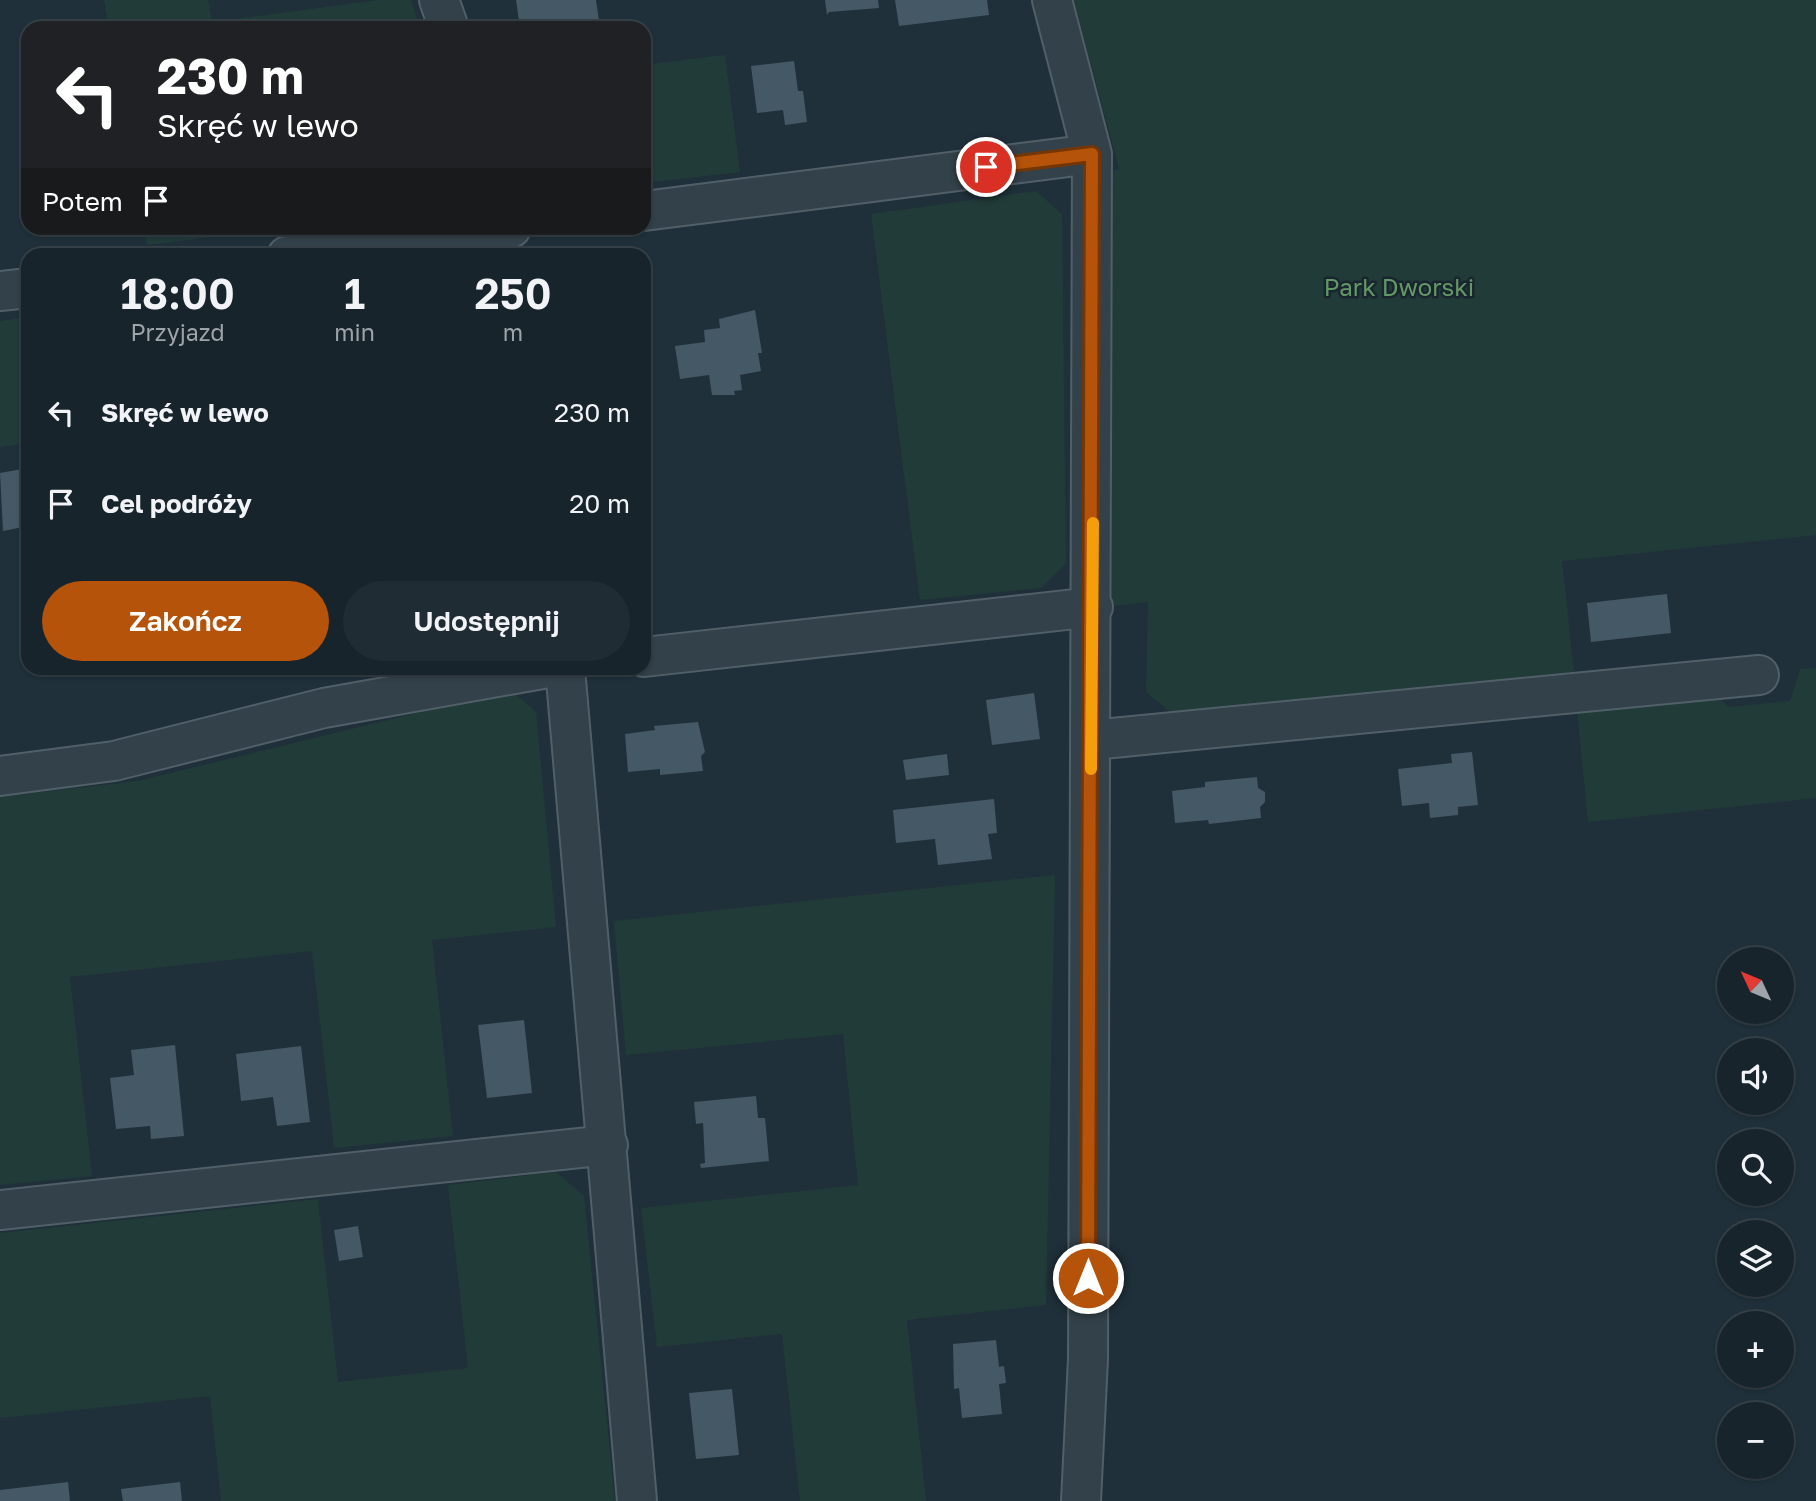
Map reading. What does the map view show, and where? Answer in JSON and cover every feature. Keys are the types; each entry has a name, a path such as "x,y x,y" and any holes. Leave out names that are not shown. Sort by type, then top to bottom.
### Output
{"street":[{"path":"439,0 446,21"},
{"path":"1052,0 1092,154 1093,607 1088,1359 1082,1501"},
{"path":"651,210 1092,154"},
{"path":"350,248 454,235"},
{"path":"0,291 21,289"},
{"path":"651,656 1093,607"},
{"path":"0,776 114,761 324,708 509,675"},
{"path":"566,675 637,1501"},
{"path":"1092,740 1759,675"},
{"path":"0,1210 608,1145"}],"green space":[{"path":"104,0 208,0 212,21 108,21"},
{"path":"379,0 411,0 418,21 220,21"},
{"name":"Park Dworski","path":"1074,0 1816,0 1816,535 1562,561 1574,672 1171,713 1146,692 1148,602 1112,606 1108,172 1119,169"},
{"path":"725,55 740,172 651,182 651,64"},
{"path":"1036,191 1062,214 1066,563 1041,588 920,600 871,214"},
{"path":"145,235 228,235 147,245"},
{"path":"21,318 21,444 0,447 0,321"},
{"path":"1816,668 1816,798 1588,822 1577,710 1718,697 1729,707 1790,701 1800,669"},
{"path":"511,690 536,712 556,927 432,940 453,1136 334,1148 312,951 70,977 92,1176 0,1185 0,797 138,781"},
{"path":"1055,875 1046,1305 907,1320 926,1501 800,1501 782,1334 657,1347 641,1208 858,1185 843,1034 626,1055 614,921"},
{"path":"556,1172 584,1196 615,1501 221,1501 210,1396 0,1418 0,1233 318,1199 338,1382 468,1368 448,1185"}],"building":[{"path":"516,0 596,0 599,21 519,21"},
{"path":"825,0 878,0 879,8 829,12 827,15"},
{"path":"895,0 987,0 989,15 899,26"},
{"path":"794,61 798,91 803,91 807,122 785,125 783,110 757,113 751,66"},
{"path":"755,310 762,353 758,353 761,371 740,375 742,390 734,391 735,395 712,395 709,375 680,379 675,346 705,342 704,330 720,328 719,319"},
{"path":"21,469 21,527 3,531 0,473"},
{"path":"1667,594 1671,633 1591,642 1587,603"},
{"path":"1034,693 1040,739 992,745 986,700"},
{"path":"698,722 705,752 701,756 703,771 660,775 660,769 628,772 625,734 655,730 654,726"},
{"path":"1472,752 1478,805 1458,807 1458,815 1430,818 1429,803 1402,806 1398,769 1452,763 1451,754"},
{"path":"947,754 949,775 906,780 903,760"},
{"path":"1257,777 1258,788 1265,792 1265,802 1260,807 1261,818 1209,824 1208,820 1175,823 1172,791 1205,787 1205,782"},
{"path":"994,799 997,833 988,834 992,859 938,865 935,839 896,843 893,810"},
{"path":"524,1020 532,1093 487,1098 478,1025"},
{"path":"175,1045 184,1136 151,1139 150,1126 116,1129 110,1078 134,1075 131,1050"},
{"path":"301,1046 310,1122 277,1126 273,1097 241,1101 236,1054"},
{"path":"756,1096 758,1118 765,1118 769,1161 701,1168 700,1164 705,1163 703,1123 696,1124 694,1102"},
{"path":"358,1226 363,1257 339,1261 334,1230"},
{"path":"996,1340 999,1367 1004,1366 1006,1383 999,1384 1002,1414 962,1418 959,1388 954,1389 953,1344"},
{"path":"732,1389 739,1455 696,1459 689,1393"},
{"path":"68,1482 70,1501 0,1501 0,1490"},
{"path":"180,1482 182,1501 123,1501 121,1489"}],"slow traffic":[{"path":"1091,769 1093,523"}],"route":[{"path":"986,167 1092,154 1093,607 1088,1278"}]}
